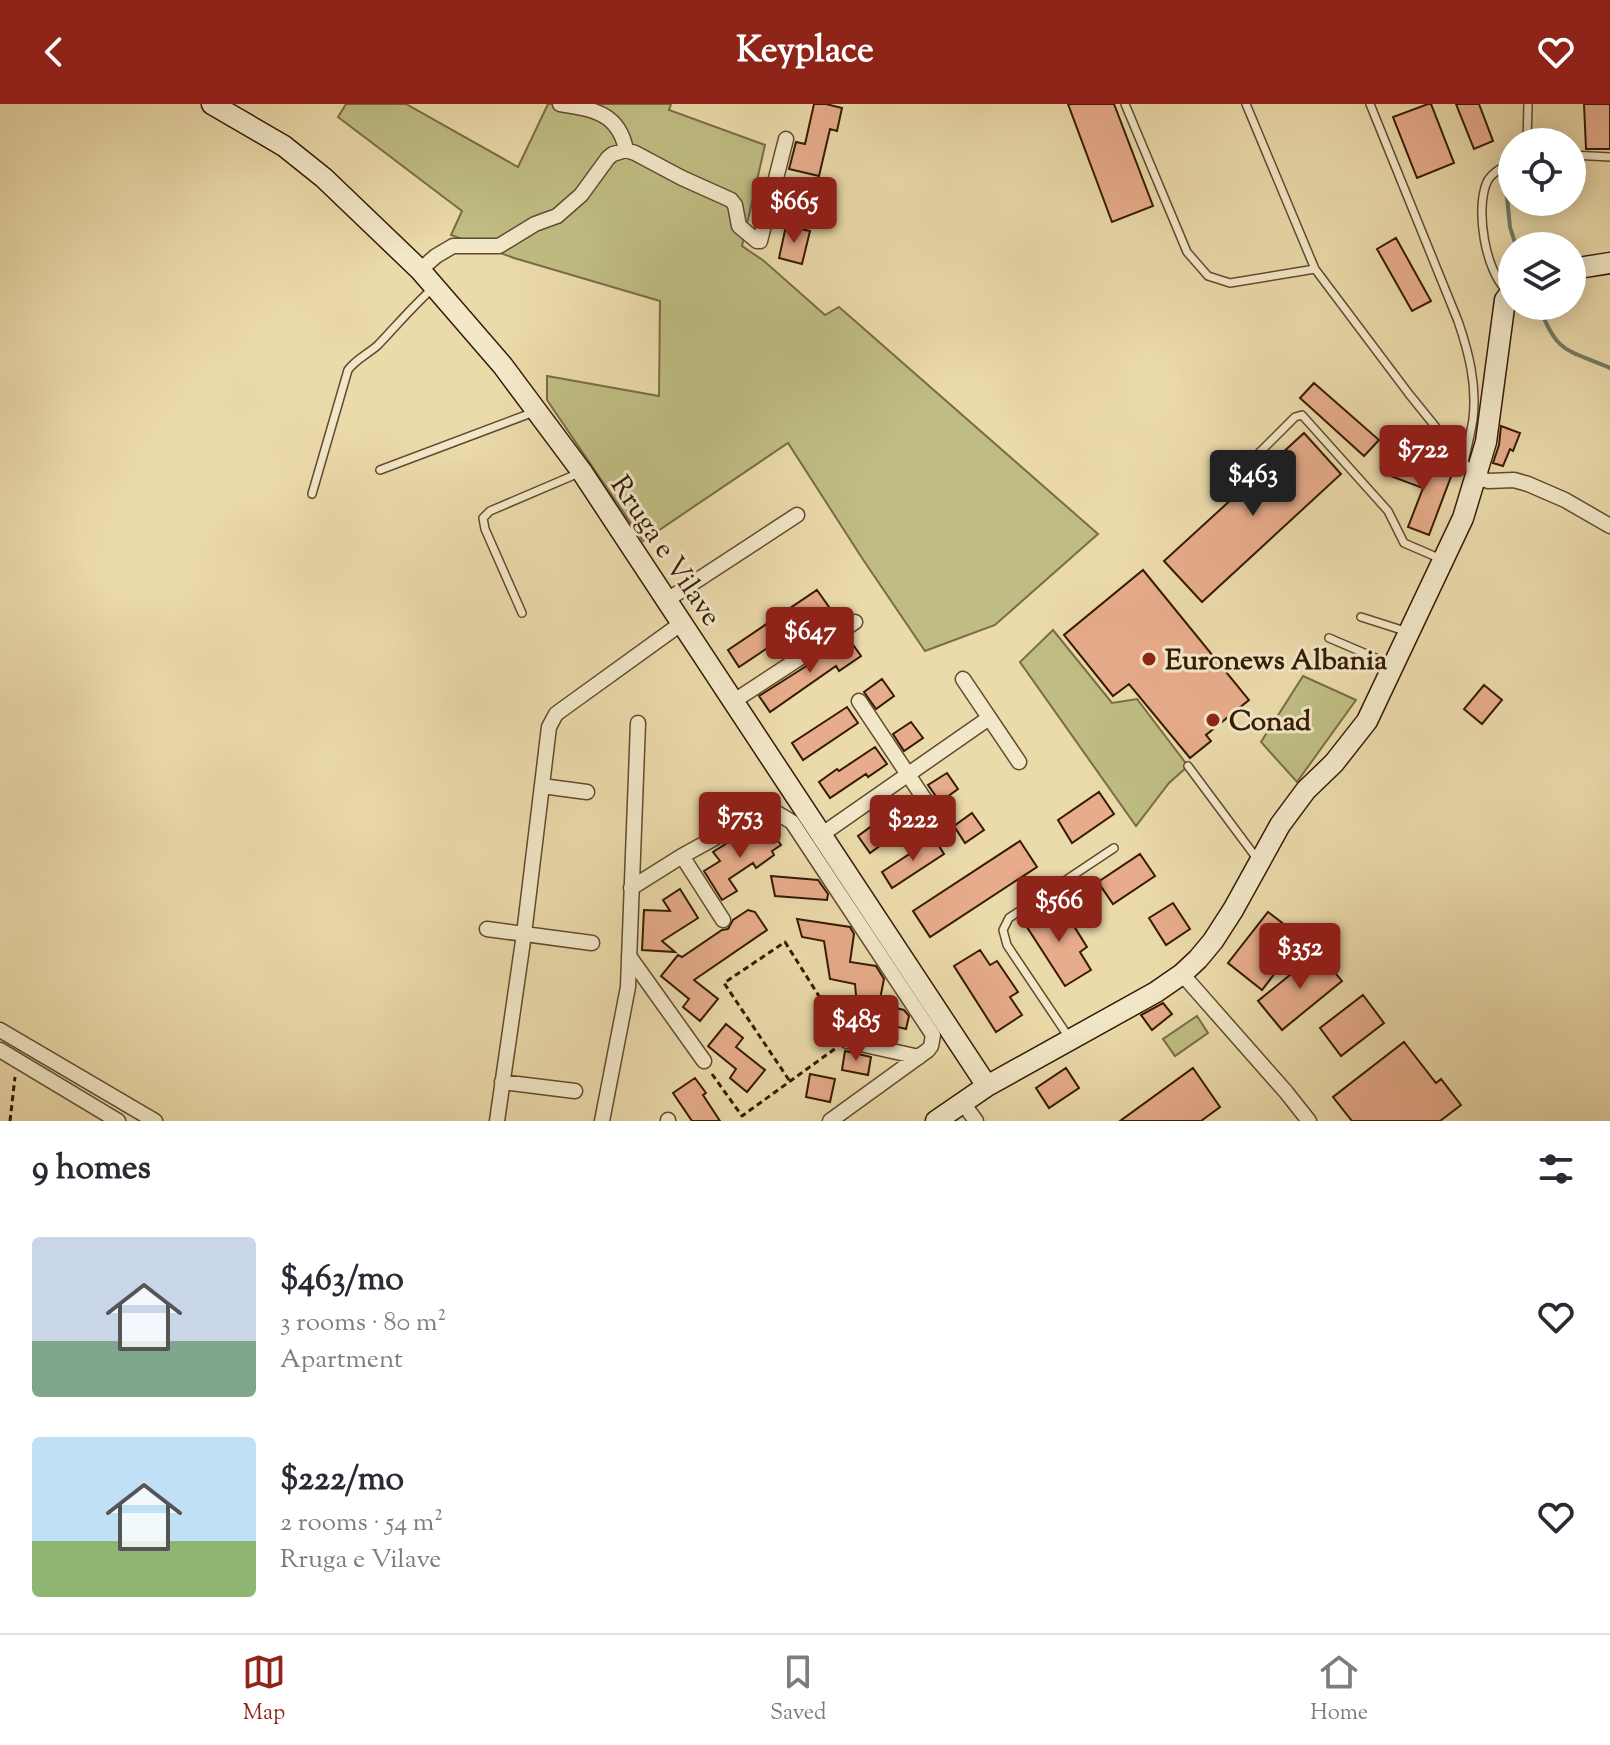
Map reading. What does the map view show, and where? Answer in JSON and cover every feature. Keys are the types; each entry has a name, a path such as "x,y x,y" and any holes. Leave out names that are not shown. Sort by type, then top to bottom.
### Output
{"street":[{"name":"Rruga e Vilave","path":"212,104 304,161 420,270 484,342 582,472 987,1086"},
{"path":"560,104 602,113 623,136 626,150"},
{"path":"420,270 453,246 499,246 535,224 557,216 581,195 608,158 626,150 731,200 739,226 757,241 762,239 786,139"},
{"path":"1586,267 1610,263"},
{"path":"936,1121 987,1086 1156,992 1182,974 1213,941 1280,825 1306,790 1334,763 1367,721 1410,633 1463,518 1469,468 1486,442 1502,320"},
{"path":"1469,468 1488,481 1514,480 1528,484 1565,500 1610,526"},
{"path":"667,600 797,515"},
{"path":"734,701 855,622"},
{"path":"497,1121 549,727 556,714 682,623"},
{"path":"963,679 1019,762"},
{"path":"859,701 939,821"},
{"path":"821,835 989,718"},
{"path":"602,1121 627,997 638,723"},
{"path":"542,786 587,792"},
{"path":"777,813 796,795"},
{"path":"631,888 760,813 777,813 792,822 933,1035 931,1046 919,1057 830,1121"},
{"path":"682,856 723,920"},
{"path":"487,929 592,943"},
{"path":"629,955 704,1061"},
{"path":"1182,974 1309,1121"},
{"path":"0,1030 155,1121"},
{"path":"847,1041 919,1057"},
{"path":"0,1050 118,1121"},
{"path":"502,1082 575,1091"},
{"path":"963,1103 976,1121"}],"lane":[{"path":"1125,104 1187,252 1208,276 1230,283 1315,269"},
{"path":"1246,104 1315,269 1469,468"},
{"path":"1370,104 1469,353 1473,419 1469,468"},
{"path":"1527,128 1528,104"},
{"path":"1586,156 1610,157"},
{"path":"1498,172 1488,179 1483,208 1486,244 1498,281"},
{"path":"312,494 348,370 377,346 434,286"},
{"path":"380,470 537,411"},
{"path":"1231,481 1295,417 1302,415 1388,511 1404,543 1443,560"},
{"path":"522,613 483,518 490,511 582,472"},
{"path":"1361,617 1410,633"},
{"path":"1329,638 1393,665"},
{"path":"1188,766 1259,861"},
{"path":"1071,1041 1007,945 1003,930 1009,918 1114,848"}],"path":[{"path":"704,1061 742,1116 847,1041 785,942 724,983 789,1080"},
{"path":"10,1121 17,1061"}],"shaded area":[{"path":"346,104 406,104 518,167 548,104 671,104 669,110 765,145 742,246 764,261 825,315 839,307 1098,534 995,625 925,651 788,443 643,541 547,400 547,376 659,396 660,301 514,258 451,235 462,211 338,117"},
{"path":"1053,630 1112,703 1137,699 1188,766 1169,783 1136,826 1020,662"},
{"path":"1303,676 1356,700 1297,782 1261,742"},
{"path":"1197,1016 1208,1033 1175,1056 1163,1039"}],"building":[{"path":"814,104 842,108 837,131 830,129 819,176 789,169 796,142 805,144"},
{"path":"1068,104 1114,104 1153,206 1112,222"},
{"path":"1431,104 1454,163 1417,178 1393,117"},
{"path":"1456,104 1479,104 1493,141 1474,149"},
{"path":"1584,104 1610,104 1610,149 1586,149"},
{"path":"786,226 810,231 802,264 779,258"},
{"path":"1396,238 1431,301 1412,311 1377,249"},
{"path":"1314,383 1379,440 1364,456 1300,398"},
{"path":"1501,426 1520,433 1503,466 1493,463"},
{"path":"1304,433 1341,474 1202,602 1164,561"},
{"path":"1390,461 1428,474 1431,466 1452,474 1429,535 1408,527 1423,488 1385,474"},
{"name":"Euronews Albania","path":"1143,570 1249,700 1206,735 1211,741 1190,758 1129,684 1113,696 1064,635"},
{"path":"817,590 829,607 739,667 728,650"},
{"path":"849,639 861,656 839,671 836,666 770,712 759,696"},
{"path":"882,679 894,696 876,709 864,692"},
{"path":"1484,685 1502,700 1482,724 1464,709"},
{"path":"847,707 858,723 803,760 792,743"},
{"path":"911,722 923,738 904,751 893,734"},
{"path":"875,747 887,764 830,798 819,782"},
{"path":"947,773 958,789 940,802 928,785"},
{"path":"1099,792 1114,814 1072,843 1058,820"},
{"path":"909,799 920,815 870,853 858,836"},
{"path":"972,813 984,830 965,843 954,826"},
{"path":"768,827 781,845 772,851 774,855 756,868 753,863 729,879 737,891 722,900 704,871 720,861 713,852 732,840 736,844 753,832 756,836"},
{"path":"934,838 944,854 892,888 882,872"},
{"path":"1020,841 1037,867 930,937 913,911"},
{"path":"1140,854 1155,876 1113,904 1098,882"},
{"path":"771,876 818,880 828,894 827,900 775,896"},
{"path":"680,889 698,918 662,941 675,952 642,950 644,910 670,911 663,900"},
{"path":"1173,903 1190,929 1166,945 1149,918"},
{"path":"1049,904 1059,920 1067,915 1087,947 1080,952 1091,970 1065,986 1023,921"},
{"path":"748,910 755,912 767,930 694,980 718,999 700,1021 683,1007 689,999 661,976 678,955 682,957 728,929 733,920"},
{"path":"1268,912 1302,938 1262,990 1228,963"},
{"path":"797,919 850,927 854,934 850,962 876,966 884,979 879,1004 904,1010 909,1016 906,1029 858,1017 855,984 830,979 824,941 802,937"},
{"path":"980,950 990,965 997,961 1018,992 1010,997 1022,1015 996,1032 954,966"},
{"path":"1318,952 1342,981 1282,1030 1258,1001"},
{"path":"1363,995 1384,1023 1341,1056 1320,1028"},
{"path":"1163,1003 1172,1014 1152,1030 1141,1015"},
{"path":"726,1024 743,1038 736,1047 765,1070 747,1092 730,1078 736,1069 708,1046"},
{"path":"1404,1042 1436,1083 1441,1079 1461,1105 1440,1121 1352,1121 1333,1097"},
{"path":"845,1051 871,1057 868,1075 842,1070"},
{"path":"1066,1068 1079,1088 1049,1108 1036,1088"},
{"path":"1193,1068 1220,1107 1201,1121 1120,1121"},
{"path":"810,1074 835,1079 830,1102 806,1097"},
{"path":"695,1078 720,1121 692,1121 673,1093"}],"waterway":[{"path":"1509,216 1512,232"},
{"path":"1544,320 1565,348 1610,368"}],"place":[{"name":"Euronews Albania","path":"1149,659"},
{"name":"Conad","path":"1213,720"}]}
